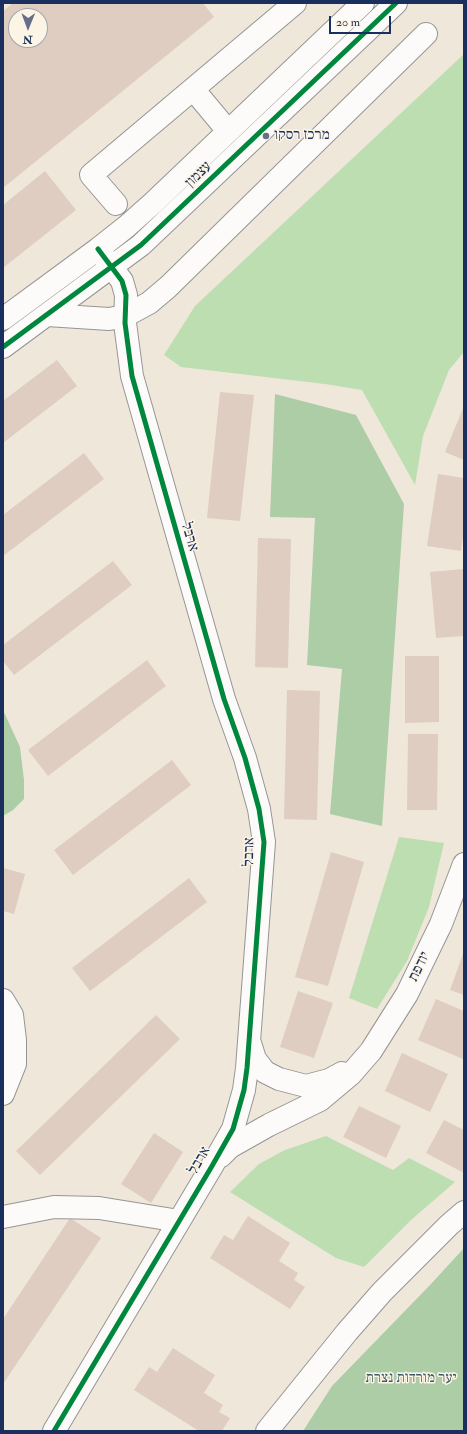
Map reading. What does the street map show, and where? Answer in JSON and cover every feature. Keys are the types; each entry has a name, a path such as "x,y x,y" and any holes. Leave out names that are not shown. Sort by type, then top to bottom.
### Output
{"street":[{"path":"116,204 91,175 295,3"},
{"name":"עצמון","path":"3,319 126,227 363,3"},
{"name":"עצמון","path":"3,347 141,245 396,3"},
{"path":"48,315 109,319 125,316 149,303 168,287 426,34"},
{"path":"193,89 228,131"},
{"name":"ארבל","path":"54,1431 180,1221 233,1129 244,1090 264,842 259,809 245,758 224,698 198,612 132,376 125,316 126,295 122,281 98,249"},
{"path":"67,271 72,297 83,311 94,318"},
{"name":"יודפת","path":"212,1166 230,1147 269,1125 320,1100 351,1074 361,1063 371,1051 407,994 441,924 464,864"},
{"path":"3,1000 12,1015 15,1040 14,1064 3,1094"},
{"name":"יודפת","path":"249,1042 255,1059 265,1072 279,1079 306,1086 329,1080 361,1063"},
{"path":"3,1217 54,1207 91,1208 180,1221"},
{"path":"267,1431 347,1332 382,1292 464,1212"}],"green space":[{"path":"464,54 464,352 449,370 423,436 415,485 362,390 325,384 181,367 164,355 195,306"},
{"path":"275,394 356,415 404,504 382,826 330,814 342,669 307,665 315,518 270,517"},
{"path":"3,710 20,747 24,780 24,799 13,810 3,816"},
{"path":"399,837 444,843 429,907 407,961 377,1009 349,998"},
{"path":"326,1136 393,1170 409,1158 455,1182 411,1220 364,1267 336,1258 230,1192 259,1164 285,1150"},
{"name":"יער מורדות נצרת","path":"464,1248 464,1431 303,1431 332,1386"}],"building":[{"path":"13,3 203,3 214,17 3,188 3,11"},
{"path":"45,171 76,210 3,268 3,205"},
{"path":"57,360 77,386 3,443 3,401"},
{"path":"220,392 254,395 240,521 207,518"},
{"path":"464,406 464,460 445,452"},
{"path":"84,453 104,479 3,556 3,515"},
{"path":"438,474 464,478 464,530 461,551 427,546"},
{"path":"258,538 291,539 288,668 255,667"},
{"path":"113,561 132,585 14,675 3,661 3,645"},
{"path":"464,569 464,636 436,638 430,572"},
{"path":"405,656 439,656 439,722 405,723"},
{"path":"147,660 166,686 48,776 28,750"},
{"path":"287,690 320,691 317,820 284,819"},
{"path":"408,734 438,734 437,810 407,810"},
{"path":"172,760 191,785 73,875 54,850"},
{"path":"331,852 364,862 328,986 295,977"},
{"path":"3,868 25,874 14,914 3,911"},
{"path":"189,878 207,902 90,991 72,968"},
{"path":"464,951 464,995 450,990"},
{"path":"298,991 333,1003 314,1058 280,1047"},
{"path":"436,999 464,1011 463,1059 418,1040"},
{"path":"156,1015 180,1039 40,1175 16,1151"},
{"path":"402,1053 448,1074 430,1112 385,1091"},
{"path":"359,1106 401,1126 386,1158 343,1137"},
{"path":"444,1120 464,1130 464,1173 426,1153"},
{"path":"154,1133 183,1152 151,1203 121,1184"},
{"path":"248,1216 290,1243 279,1261 298,1273 294,1280 305,1287 290,1309 210,1258 224,1235 233,1240"},
{"path":"70,1218 101,1238 3,1384 3,1319"},
{"path":"173,1348 215,1375 204,1393 223,1405 219,1412 230,1418 222,1431 199,1431 134,1390 149,1367 157,1372"}],"cycle path":[{"path":"3,347 141,245 396,3"},
{"path":"54,1431 233,1129 244,1090 247,1068 264,842 259,809 245,758 224,699 132,376 125,323 126,295 122,281 98,249"}],"place":[{"name":"מרכז רסקו","path":"266,136"}]}
